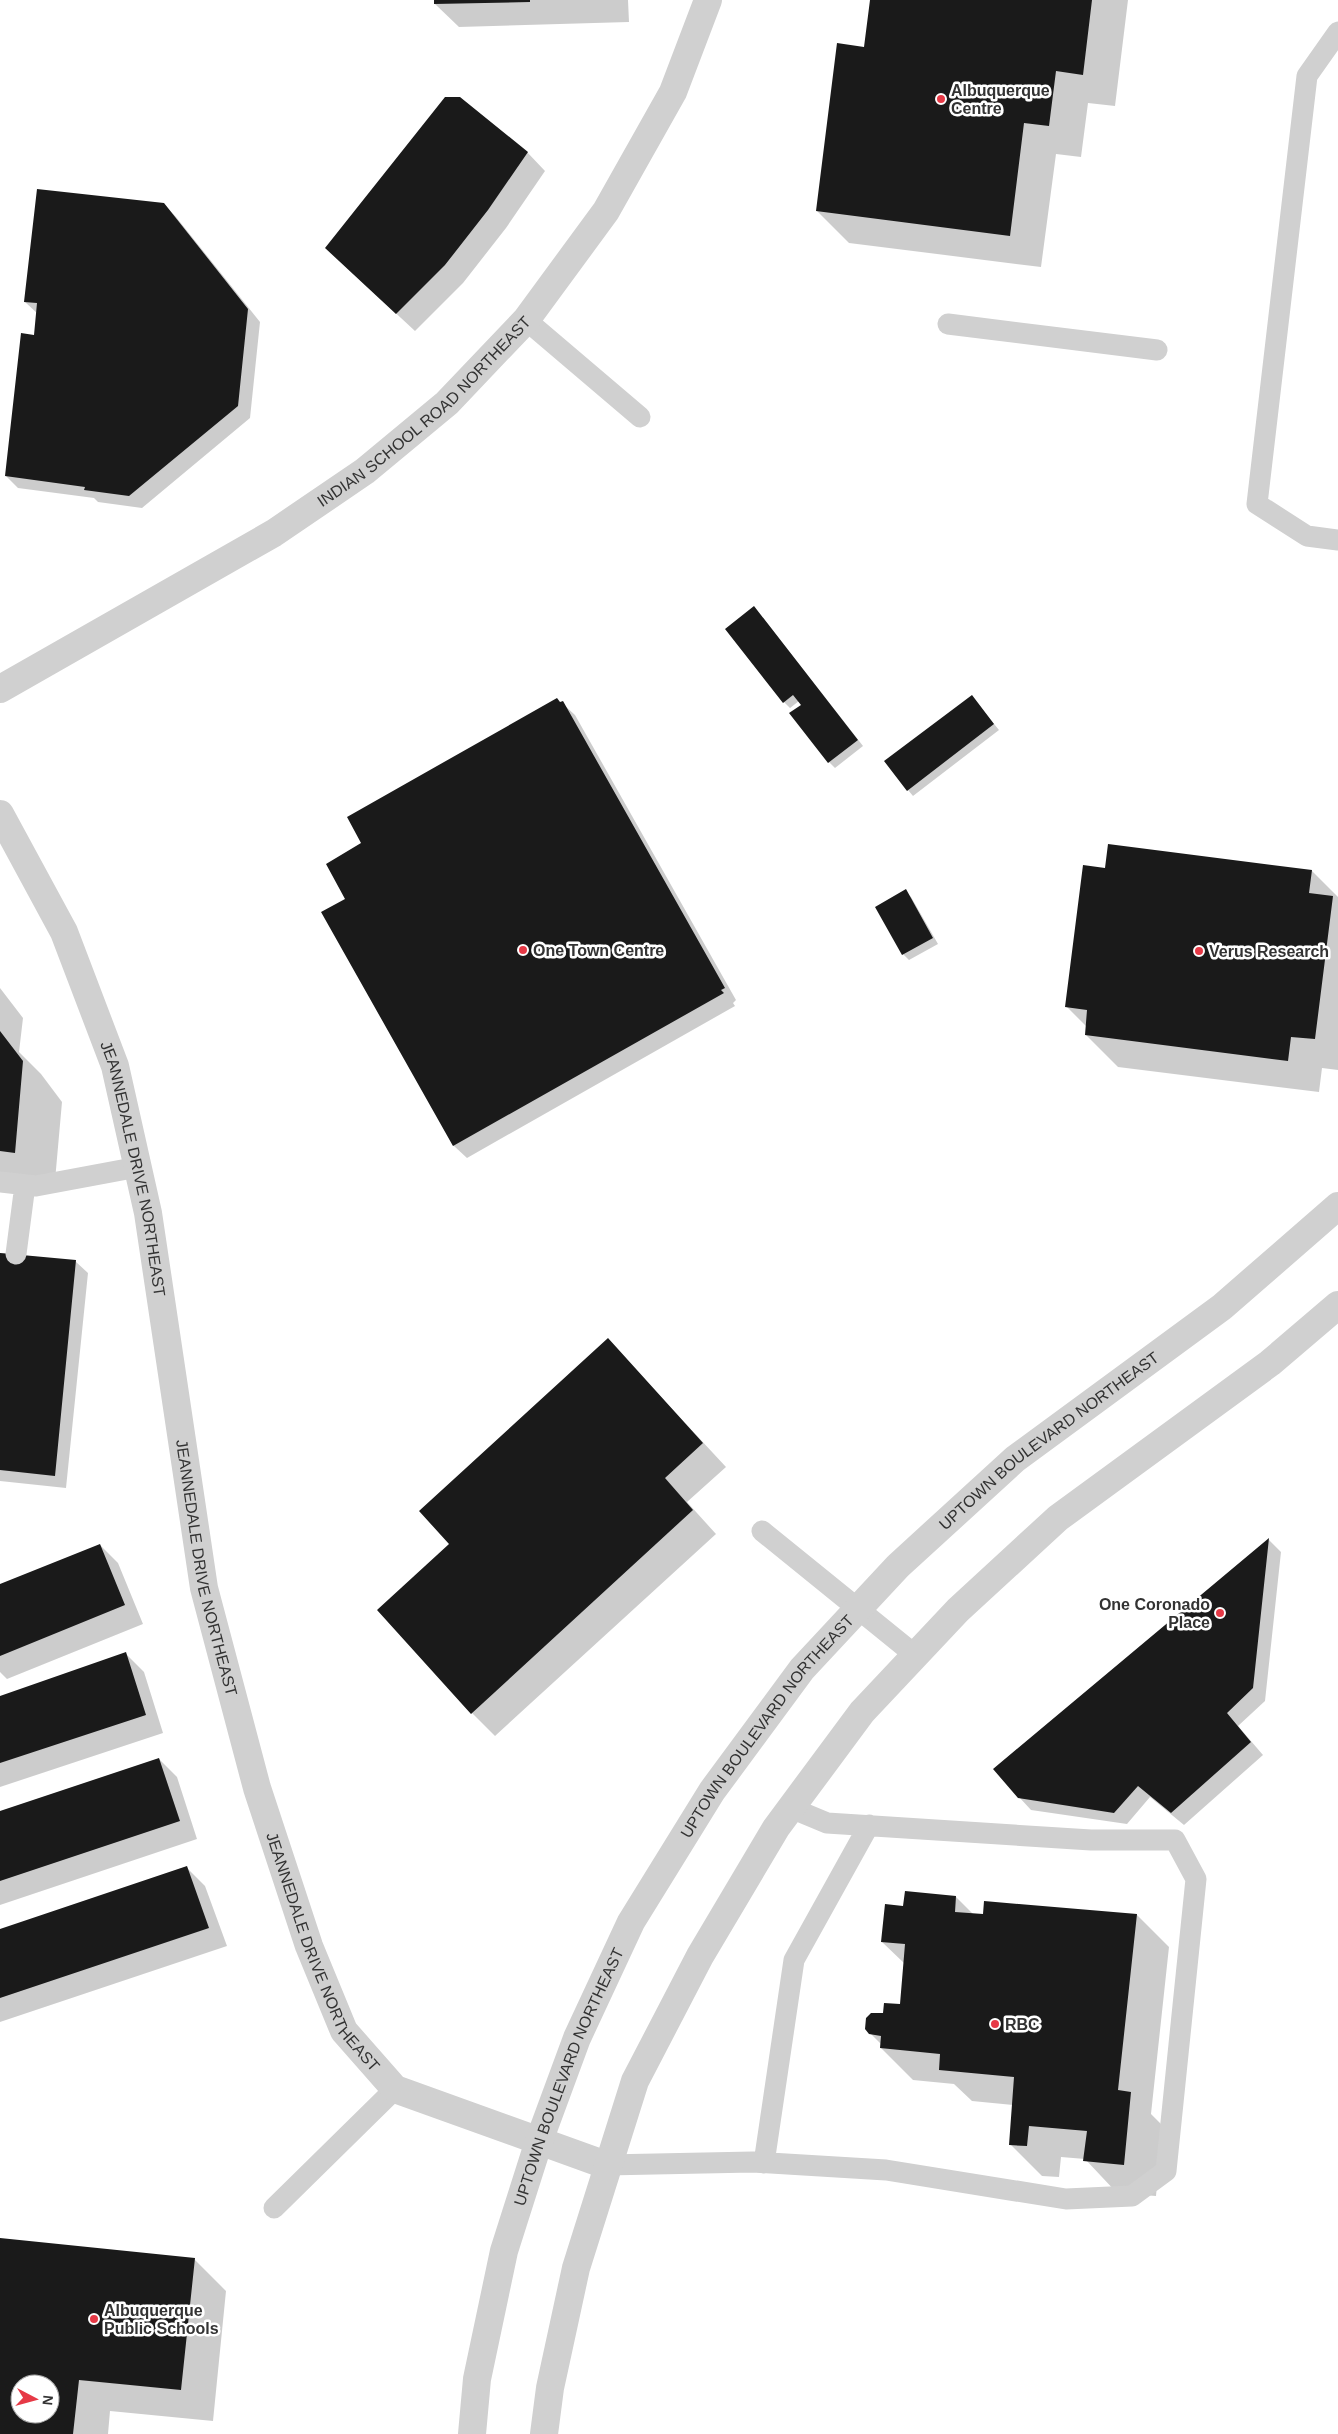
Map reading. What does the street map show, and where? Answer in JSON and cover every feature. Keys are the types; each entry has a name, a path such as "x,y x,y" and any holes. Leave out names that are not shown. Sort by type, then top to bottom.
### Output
{"street":[{"name":"INDIAN SCHOOL ROAD NORTHEAST","path":"0,689 274,534 364,471 447,403 526,320 606,211 673,92 708,0"},
{"name":"JEANNEDALE DRIVE NORTHEAST","path":"0,814 64,932 115,1066 148,1213 204,1588 257,1788 309,1946 344,2031 395,2089 606,2165"},
{"name":"UPTOWN BOULEVARD NORTHEAST","path":"472,2434 478,2379 504,2251 539,2140 577,2038 631,1922 712,1791 802,1669 898,1566 1016,1459 1222,1307 1338,1206"},
{"path":"544,2434 550,2388 576,2268 606,2165 635,2081 700,1956 776,1828 862,1712 958,1610 1058,1518 1270,1364 1338,1305"}],"lane":[{"path":"1338,32 1307,76 1257,504 1307,536 1338,540"},
{"path":"526,320 640,417"},
{"path":"948,324 1157,350"},
{"path":"0,1182 36,1186 138,1167"},
{"path":"16,1254 25,1185"},
{"path":"762,1531 859,1608 915,1656"},
{"path":"606,2165 764,2163 886,2170 1066,2199 1132,2196 1166,2171 1196,1879 1175,1840 1091,1840 828,1823 791,1808"},
{"path":"764,2163 794,1960 869,1825"},
{"path":"274,2208 395,2089"}],"building":[{"path":"434,0 530,0 530,2 434,4"},
{"name":"Albuquerque Centre","path":"870,0 1092,0 1083,75 1056,71 1049,126 1024,123 1010,236 816,211 837,43 864,47"},
{"path":"445,97 460,97 528,152 488,210 445,265 396,314 325,248"},
{"path":"37,189 164,203 248,309 238,406 129,496 84,490 85,487 5,476 21,333 34,335 37,303 24,302"},
{"path":"754,606 858,740 828,763 789,713 801,705 793,695 783,703 725,629"},
{"path":"972,695 994,724 907,791 884,761"},
{"name":"One Town Centre","path":"557,698 560,702 563,701 725,988 721,990 724,993 453,1146 321,912 345,899 326,864 361,843 347,817"},
{"name":"Verus Research","path":"1108,844 1312,870 1309,893 1333,896 1315,1039 1291,1037 1288,1061 1085,1035 1087,1010 1065,1007 1083,865 1105,868"},
{"path":"906,889 933,938 902,955 875,907"},
{"path":"0,1031 23,1061 15,1153 0,1151"},
{"path":"0,1253 76,1260 55,1476 0,1470"},
{"path":"608,1338 703,1443 665,1478 693,1510 471,1714 377,1610 449,1544 419,1511"},
{"name":"One Coronado Place","path":"1269,1538 1253,1688 1227,1713 1251,1742 1171,1813 1138,1786 1114,1813 1018,1798 993,1769"},
{"path":"100,1544 125,1605 0,1656 0,1584"},
{"path":"126,1652 146,1715 0,1763 0,1696"},
{"path":"159,1758 180,1821 0,1881 0,1811"},
{"path":"187,1866 209,1928 0,1998 0,1929"},
{"name":"RBC","path":"905,1891 956,1896 955,1912 983,1914 984,1901 1137,1914 1118,2090 1131,2092 1124,2165 1083,2161 1087,2131 1029,2126 1027,2146 1009,2145 1014,2077 939,2070 940,2054 880,2048 881,2036 869,2034 865,2029 866,2018 871,2013 883,2013 884,2003 900,2004 905,1944 881,1942 885,1904 903,1906"},
{"name":"Albuquerque Public Schools","path":"0,2238 195,2258 181,2390 79,2380 73,2434 0,2434"}],"place":[{"name":"Albuquerque Centre","path":"941,99"},
{"name":"One Town Centre","path":"523,950"},
{"name":"Verus Research","path":"1199,951"},
{"name":"One Coronado Place","path":"1220,1613"},
{"name":"RBC","path":"995,2024"},
{"name":"Albuquerque Public Schools","path":"94,2319"}]}
